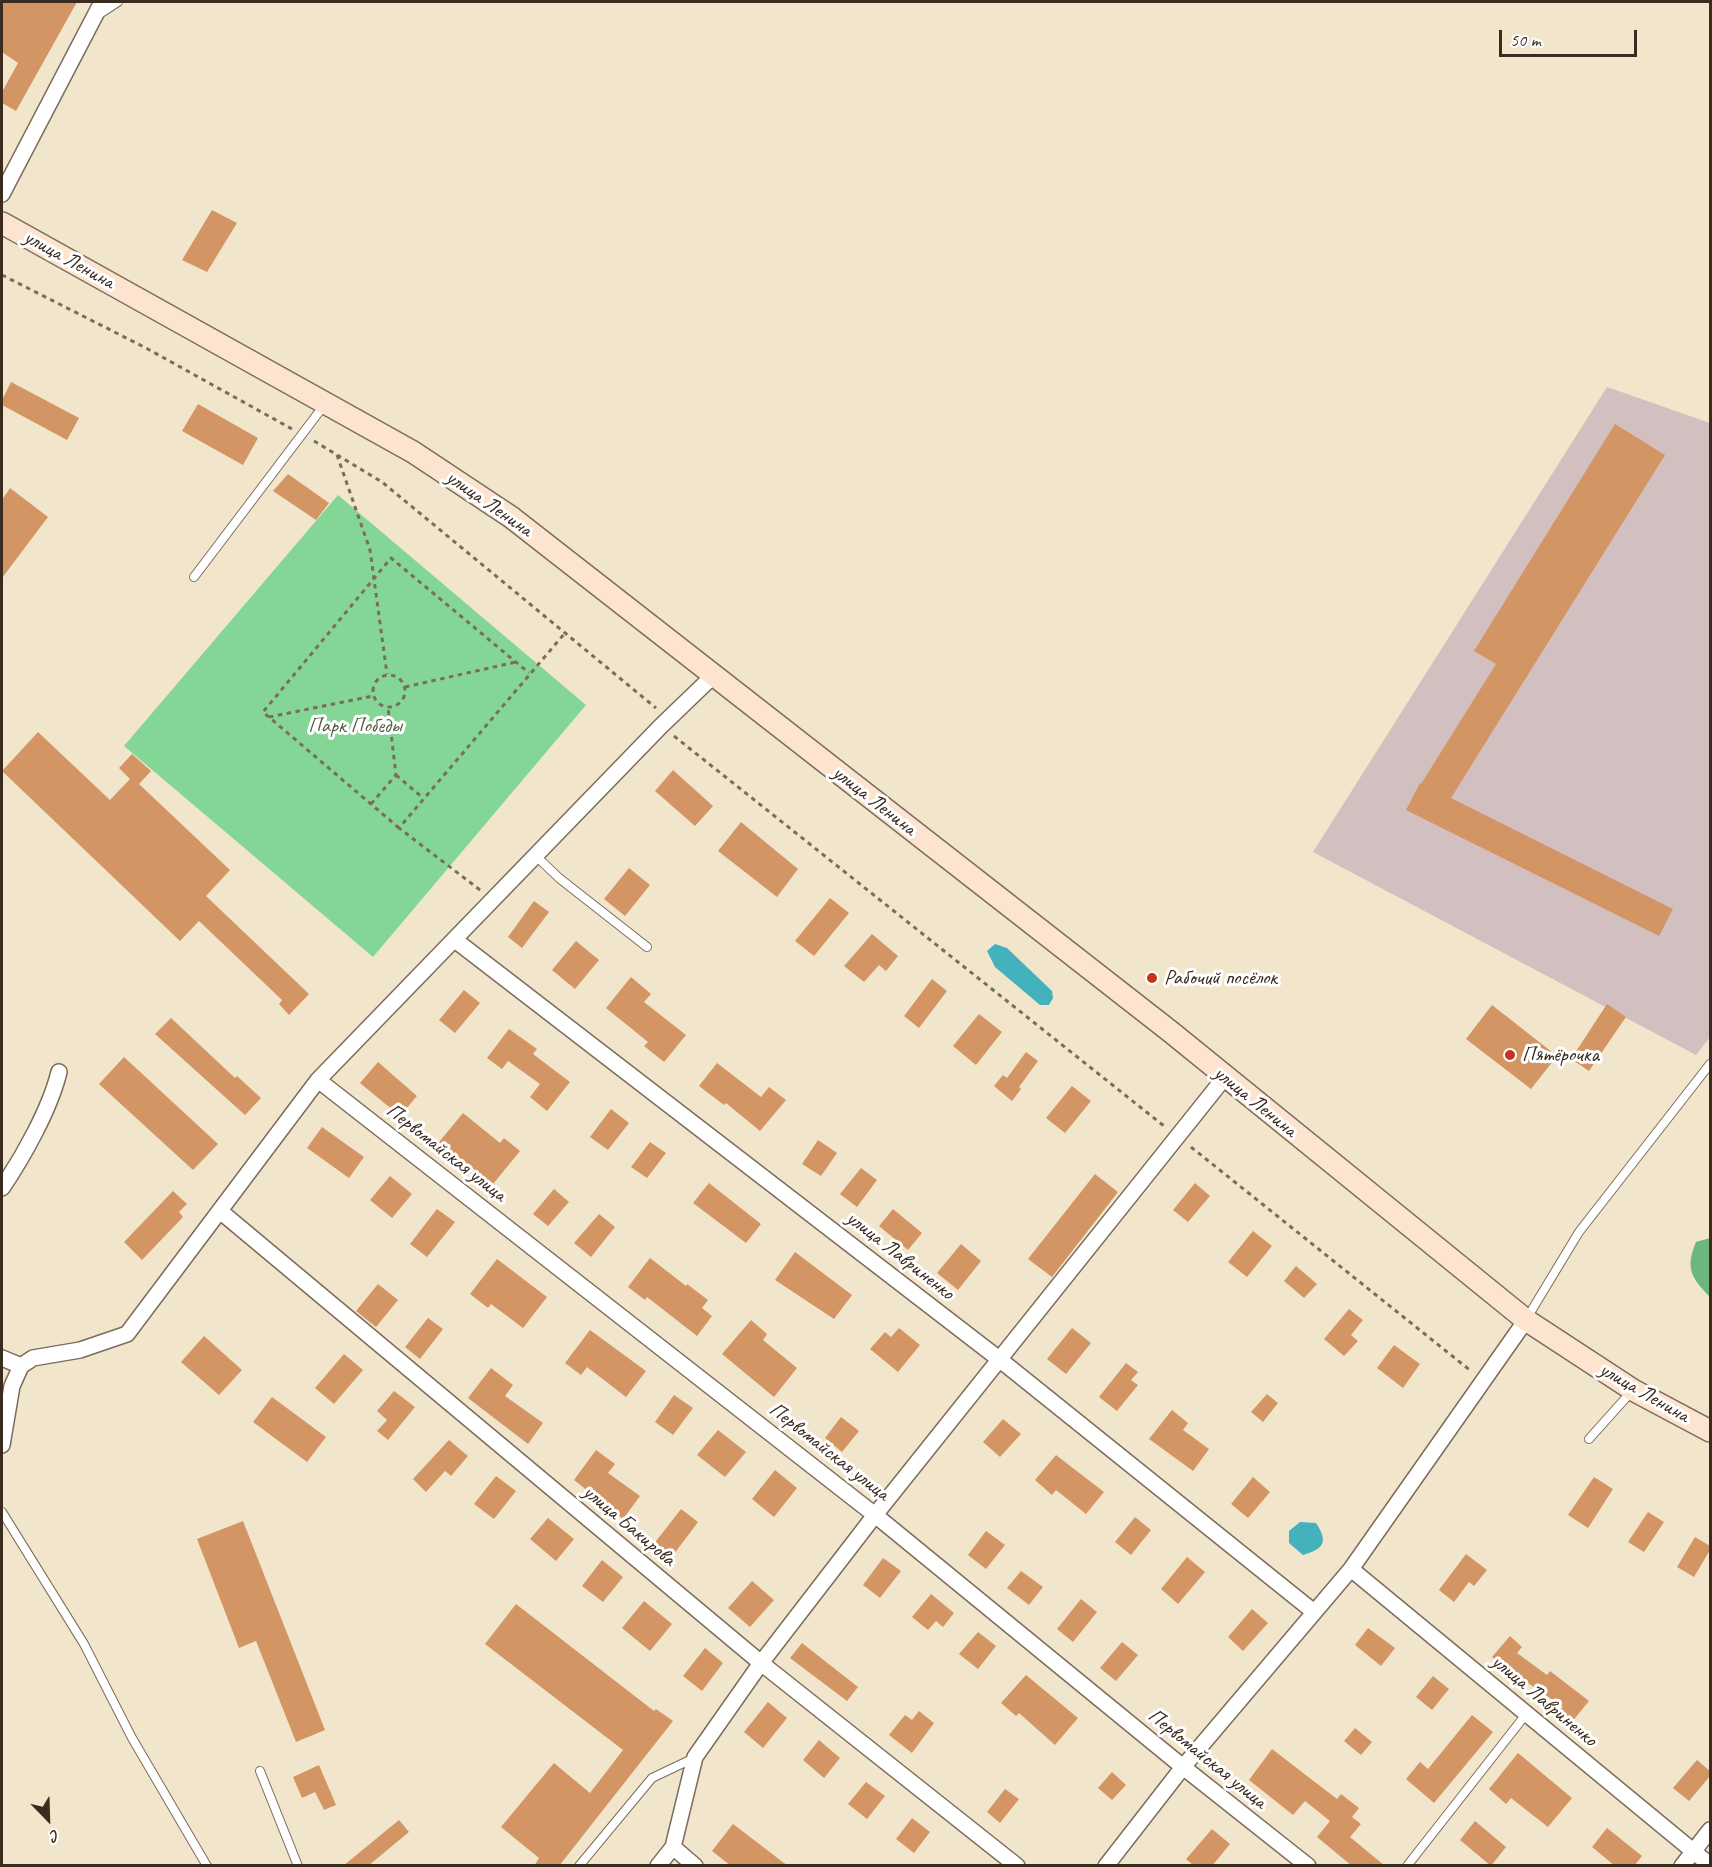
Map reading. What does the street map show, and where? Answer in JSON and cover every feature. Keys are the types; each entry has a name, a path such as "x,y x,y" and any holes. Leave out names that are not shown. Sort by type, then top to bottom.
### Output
{"main road":[{"name":"улица Ленина","path":"2,223 413,452 511,517 1171,1032 1526,1320 1633,1390 1710,1431"}],"street":[{"path":"2,194 102,2"},
{"path":"2,1445 12,1386 21,1366 33,1358 80,1350 127,1334 318,1080 664,722 713,676"},
{"name":"улица Лавриненко","path":"455,940 999,1359 1314,1612"},
{"path":"2,1188 18,1164 55,1088 59,1072"},
{"path":"658,1866 673,1847 695,1758 761,1664 875,1515 1225,1077"},
{"name":"Первомайская улица","path":"318,1080 875,1515 1182,1767 1308,1866"},
{"name":"улица Бакирова","path":"220,1211 761,1664 1017,1866"},
{"path":"1106,1866 1182,1767 1351,1569 1526,1320"},
{"path":"2,1358 21,1366"},
{"name":"улица Лавриненко","path":"1351,1569 1710,1865"},
{"path":"1682,1866 1710,1830"},
{"path":"673,1847 695,1866"}],"lane":[{"path":"94,17 118,2"},
{"path":"194,578 326,403"},
{"path":"536,856 559,878 647,947"},
{"path":"1526,1320 1579,1232 1710,1064"},
{"path":"1589,1439 1633,1390"},
{"path":"2,1512 84,1644 132,1738 207,1866"},
{"path":"1407,1866 1527,1713"},
{"path":"579,1866 652,1778 695,1758"},
{"path":"260,1771 298,1866"}],"path":[{"path":"2,275 146,348 302,434 382,482 565,633 664,722 1483,1381"},
{"path":"338,455 370,550 387,674"},
{"path":"493,901 399,828 263,712 391,558 529,673"},
{"path":"399,828 565,633"},
{"path":"405,687 516,662"},
{"path":"387,674 399,678 405,687 402,701 398,705 388,707 378,704 373,696 374,683 387,674"},
{"path":"269,717 373,696"},
{"path":"388,707 396,775 423,798"},
{"path":"371,804 396,775"}],"shaded area":[{"path":"1607,387 1710,423 1710,1037 1696,1055 1313,852"}],"green space":[{"name":"Парк Победы","path":"338,495 586,705 373,957 124,746"},
{"path":"1710,1238 1710,1297 1694,1278 1691,1259 1696,1242"}],"water":[{"path":"995,944 1007,948 1052,991 1053,998 1049,1005 1040,1005 995,967 987,951"},
{"path":"1300,1522 1316,1523 1323,1540 1319,1548 1303,1555 1289,1543 1289,1531"}],"building":[{"path":"2,2 77,2 16,111 2,103 2,92 18,63 2,52"},
{"path":"212,210 237,223 207,272 182,260"},
{"path":"11,382 79,418 67,440 2,405 2,400"},
{"path":"198,404 258,438 243,465 182,431"},
{"path":"1615,424 1665,455 1451,798 1673,909 1659,936 1406,810 1420,783 1496,664 1474,651"},
{"path":"288,474 329,503 316,520 273,491"},
{"path":"10,488 48,517 2,578 2,500"},
{"path":"38,732 110,800 130,779 119,768 132,754 151,771 139,784 230,870 206,896 309,994 289,1015 279,1004 282,1000 199,921 180,941 2,771"},
{"path":"673,770 713,806 695,826 655,791"},
{"path":"741,822 798,869 777,897 718,851"},
{"path":"629,868 650,885 625,916 604,899"},
{"path":"830,898 849,913 814,956 795,941"},
{"path":"534,901 549,912 522,948 508,937"},
{"path":"872,934 898,956 886,971 879,965 864,982 844,966"},
{"path":"576,941 599,960 575,989 552,970"},
{"path":"631,977 651,994 644,1002 686,1035 664,1062 644,1046 648,1042 606,1008"},
{"path":"932,979 947,991 919,1028 904,1016"},
{"path":"464,990 480,1003 455,1033 439,1020"},
{"path":"1607,1004 1626,1017 1589,1071 1571,1059"},
{"path":"1492,1005 1557,1056 1531,1089 1466,1039"},
{"path":"979,1014 1002,1032 976,1065 953,1046"},
{"path":"171,1018 235,1078 237,1076 261,1098 245,1115 155,1034"},
{"path":"509,1029 537,1049 533,1054 570,1082 547,1111 530,1097 540,1084 508,1061 502,1069 487,1058"},
{"path":"1026,1052 1038,1061 1012,1101 994,1086 1003,1075 1007,1078"},
{"path":"124,1057 218,1144 193,1170 99,1084"},
{"path":"378,1062 417,1096 400,1116 360,1083"},
{"path":"717,1063 761,1097 769,1087 786,1100 760,1131 726,1103 724,1105 699,1086"},
{"path":"1072,1086 1091,1101 1065,1133 1046,1118"},
{"path":"611,1109 629,1123 608,1150 590,1137"},
{"path":"463,1113 500,1143 504,1138 520,1151 493,1184 439,1142"},
{"path":"322,1127 364,1157 349,1178 307,1148"},
{"path":"818,1140 837,1153 821,1176 802,1164"},
{"path":"650,1142 666,1153 647,1178 631,1167"},
{"path":"861,1168 877,1180 857,1207 840,1194"},
{"path":"1095,1174 1118,1192 1052,1277 1028,1259"},
{"path":"390,1176 412,1194 392,1218 370,1200"},
{"path":"709,1183 761,1224 746,1243 693,1203"},
{"path":"1195,1183 1210,1196 1188,1222 1173,1210"},
{"path":"554,1189 569,1202 548,1226 533,1214"},
{"path":"173,1191 187,1204 179,1212 183,1217 142,1260 124,1242"},
{"path":"437,1209 455,1222 427,1257 410,1244"},
{"path":"893,1209 922,1233 908,1250 879,1226"},
{"path":"599,1214 615,1227 591,1257 574,1243"},
{"path":"1253,1231 1272,1246 1247,1277 1228,1262"},
{"path":"961,1244 981,1261 958,1290 937,1273"},
{"path":"795,1252 852,1295 834,1319 775,1280"},
{"path":"650,1258 708,1300 702,1308 712,1316 697,1336 647,1297 645,1300 628,1287"},
{"path":"497,1259 547,1297 523,1328 491,1304 488,1308 470,1294"},
{"path":"1296,1266 1317,1284 1304,1298 1284,1281"},
{"path":"378,1284 398,1300 376,1327 356,1311"},
{"path":"1349,1309 1363,1320 1351,1335 1358,1341 1344,1356 1324,1339"},
{"path":"428,1318 443,1329 420,1359 405,1347"},
{"path":"751,1320 767,1334 763,1340 797,1368 774,1397 722,1354"},
{"path":"899,1328 920,1345 898,1372 870,1349 885,1332 891,1337"},
{"path":"1072,1328 1091,1343 1066,1374 1047,1359"},
{"path":"590,1330 646,1371 626,1397 587,1367 581,1375 565,1363"},
{"path":"204,1336 242,1370 219,1395 181,1362"},
{"path":"1394,1345 1420,1364 1403,1388 1377,1368"},
{"path":"344,1354 363,1370 334,1404 315,1388"},
{"path":"1126,1363 1138,1372 1131,1380 1138,1385 1117,1411 1099,1397"},
{"path":"491,1368 513,1385 505,1396 543,1423 528,1444 468,1398"},
{"path":"394,1391 415,1407 388,1440 377,1431 387,1420 377,1411"},
{"path":"1267,1394 1278,1403 1263,1422 1251,1412"},
{"path":"674,1395 693,1408 673,1435 655,1422"},
{"path":"272,1397 326,1437 307,1462 253,1422"},
{"path":"1172,1410 1188,1423 1183,1430 1209,1449 1193,1471 1149,1439"},
{"path":"841,1417 859,1431 842,1452 825,1438"},
{"path":"1003,1419 1021,1434 1000,1457 983,1442"},
{"path":"718,1430 746,1452 725,1477 697,1455"},
{"path":"449,1440 468,1456 451,1476 445,1471 426,1492 413,1479"},
{"path":"596,1450 615,1464 608,1473 640,1496 623,1519 574,1480"},
{"path":"1056,1455 1104,1492 1086,1514 1056,1490 1052,1495 1035,1480"},
{"path":"775,1470 797,1488 774,1517 752,1499"},
{"path":"496,1476 516,1491 494,1519 474,1504"},
{"path":"1253,1477 1270,1492 1248,1518 1231,1504"},
{"path":"1594,1477 1613,1489 1588,1528 1568,1515"},
{"path":"681,1509 698,1522 671,1558 653,1545"},
{"path":"1648,1512 1664,1522 1644,1552 1628,1542"},
{"path":"1135,1517 1151,1530 1131,1555 1115,1542"},
{"path":"548,1518 574,1539 556,1561 530,1539"},
{"path":"243,1521 325,1730 296,1742 256,1641 239,1648 197,1539"},
{"path":"986,1531 1005,1545 986,1569 968,1555"},
{"path":"1695,1537 1710,1546 1710,1550 1694,1577 1677,1567"},
{"path":"1466,1554 1487,1570 1474,1586 1469,1582 1454,1602 1439,1590"},
{"path":"1187,1557 1205,1572 1178,1604 1161,1589"},
{"path":"883,1558 901,1571 880,1598 863,1585"},
{"path":"602,1560 623,1577 603,1602 582,1586"},
{"path":"1021,1571 1043,1587 1029,1605 1007,1588"},
{"path":"752,1581 774,1600 750,1627 728,1608"},
{"path":"931,1594 954,1613 943,1627 936,1621 928,1630 912,1617"},
{"path":"1081,1599 1097,1612 1073,1642 1057,1629"},
{"path":"644,1601 672,1624 650,1651 622,1628"},
{"path":"516,1604 654,1711 656,1709 673,1721 559,1866 534,1866 539,1858 501,1827 554,1763 590,1793 623,1750 485,1644"},
{"path":"1252,1609 1268,1623 1243,1651 1228,1637"},
{"path":"1368,1628 1395,1648 1381,1666 1355,1645"},
{"path":"978,1632 996,1646 978,1669 959,1654"},
{"path":"1510,1636 1522,1647 1517,1653 1547,1675 1550,1671 1589,1701 1571,1723 1558,1712 1563,1707 1522,1679 1518,1684 1506,1674 1508,1671 1492,1657"},
{"path":"1122,1642 1138,1655 1116,1681 1100,1668"},
{"path":"802,1643 858,1687 847,1701 790,1658"},
{"path":"705,1648 723,1663 702,1691 683,1676"},
{"path":"1026,1675 1078,1718 1055,1745 1019,1713 1016,1716 1001,1703"},
{"path":"1433,1676 1449,1689 1432,1710 1416,1697"},
{"path":"768,1702 787,1718 763,1748 744,1732"},
{"path":"919,1711 934,1723 912,1753 889,1735 905,1715 912,1720"},
{"path":"1472,1715 1493,1732 1434,1803 1406,1779 1420,1762 1428,1769"},
{"path":"1355,1728 1372,1742 1361,1755 1344,1741"},
{"path":"819,1740 840,1758 824,1778 803,1760"},
{"path":"1272,1749 1337,1799 1341,1794 1359,1808 1352,1817 1361,1824 1350,1837 1385,1866 1352,1866 1317,1837 1330,1821 1305,1801 1293,1815 1249,1780"},
{"path":"1518,1753 1572,1798 1548,1827 1511,1798 1506,1804 1489,1789"},
{"path":"1697,1760 1710,1771 1710,1776 1689,1801 1673,1788"},
{"path":"319,1765 336,1805 324,1810 315,1792 302,1798 293,1777"},
{"path":"1112,1772 1126,1785 1112,1800 1098,1788"},
{"path":"866,1782 885,1796 867,1819 848,1804"},
{"path":"1005,1789 1019,1799 1000,1823 987,1812"},
{"path":"912,1818 930,1832 914,1853 896,1839"},
{"path":"399,1820 409,1832 368,1866 343,1866"},
{"path":"1475,1821 1506,1847 1491,1866 1460,1840"},
{"path":"733,1824 788,1866 731,1866 712,1851"},
{"path":"1607,1828 1642,1856 1634,1866 1615,1866 1592,1847"},
{"path":"1212,1829 1230,1844 1212,1866 1194,1866 1186,1859"}],"place":[{"name":"Рабочий посёлок","path":"1152,978"},
{"name":"Пятёрочка","path":"1510,1055"}]}
